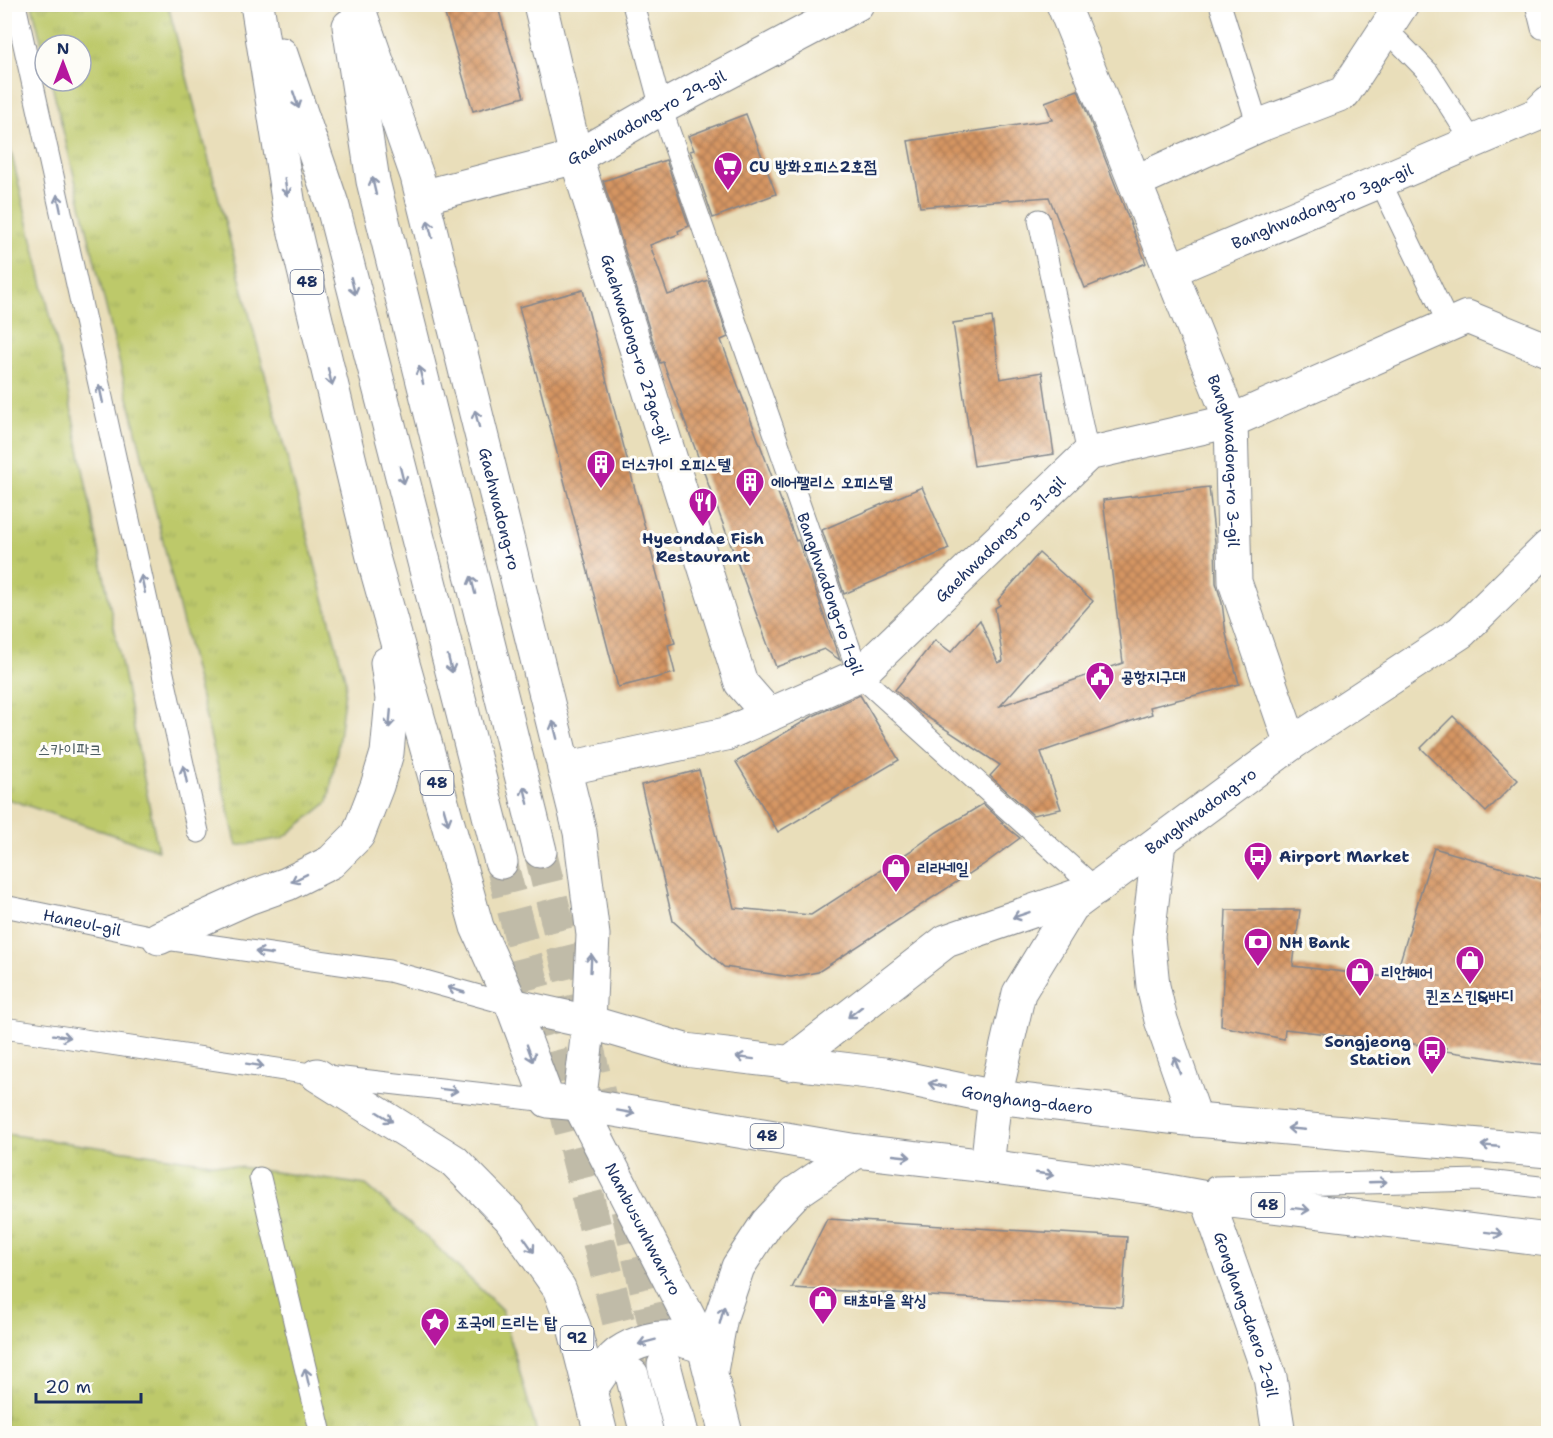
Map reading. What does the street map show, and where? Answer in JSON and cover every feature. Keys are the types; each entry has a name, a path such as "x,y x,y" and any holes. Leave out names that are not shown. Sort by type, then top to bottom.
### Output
{"main road":[{"name":"48","path":"257,4 290,212 373,557 477,927 512,1005"},
{"path":"264,4 333,207 501,862"},
{"path":"346,4 373,181 540,851"},
{"name":"Gaehwadong-ro","path":"357,4 417,176 580,831 593,935 588,1022"},
{"name":"Gaehwadong-ro 27ga-gil","path":"540,4 576,157 741,683 769,716"},
{"name":"Gaehwadong-ro 29-gil","path":"422,198 576,157 661,108 857,4"},
{"name":"Banghwadong-ro 3-gil","path":"1064,4 1231,422 1235,582 1292,744"},
{"path":"1135,182 1258,126 1344,93 1395,17"},
{"name":"Banghwadong-ro 3ga-gil","path":"1171,270 1472,141 1544,116"},
{"path":"1088,454 1231,422 1467,317 1548,350"},
{"name":"Gaehwadong-ro 31-gil","path":"564,768 726,734 859,675 1088,454"},
{"name":"Banghwadong-ro","path":"987,1166 995,1097 1019,993 1072,906 1292,744 1461,632 1548,547"},
{"path":"159,938 248,898 287,884 331,862 358,835 387,753 392,699 373,557"},
{"path":"458,858 487,873 551,860 580,831"},
{"path":"1159,842 1149,937 1153,986 1161,1020 1196,1120"},
{"path":"788,1064 946,941 1096,889"},
{"name":"Gonghang-daero","path":"512,1005 588,1022 685,1050 884,1074 995,1097 1196,1120 1548,1151"},
{"name":"Nambusunhwan-ro","path":"512,1005 563,1103 707,1360 726,1434"},
{"path":"563,1103 588,1022"},
{"name":"92","path":"317,1075 454,1161 510,1218 559,1288 574,1327 601,1434"},
{"name":"48","path":"563,1103 857,1151 1548,1240"},
{"path":"590,1390 619,1354 644,1341 678,1339 707,1360 738,1267 767,1223 795,1193 857,1151"},
{"name":"Gonghang-daero 2-gil","path":"1208,1198 1270,1377 1279,1434"},
{"path":"664,1365 682,1434"},
{"path":"632,1375 647,1434"}],"lane":[{"path":"15,4 198,831"},
{"name":"Banghwadong-ro 1-gil","path":"633,4 661,108 859,675 1096,889"},
{"path":"1220,4 1258,126"},
{"path":"1536,4 1542,28 1548,24"},
{"path":"1395,17 1472,141"},
{"path":"1380,181 1449,325"},
{"path":"1039,220 1088,454"},
{"name":"Haneul-gil","path":"4,906 159,938 389,971 512,1005"},
{"path":"4,1028 317,1075 563,1103"},
{"path":"260,1178 321,1434"},
{"path":"1152,1188 1479,1180 1548,1188"}],"green space":[{"path":"32,5 168,5 346,682 328,802 283,838 237,846 54,93 93,93 93,33 39,33"},
{"name":"스카이파크","path":"4,123 65,377 158,850 5,798"},
{"path":"5,1134 366,1185 435,1245 502,1310 537,1433 5,1434"}],"building":[{"path":"442,4 497,4 524,97 473,111"},
{"path":"1078,90 1146,263 1085,288 1049,197 920,207 908,141 1052,120 1045,102"},
{"path":"746,114 776,194 713,218 690,151 694,150 688,136"},
{"name":"에어팰리스 오피스텔","path":"666,160 689,226 678,231 679,234 650,245 668,295 708,280 728,337 721,340 796,541 798,540 840,660 824,649 776,667 663,362 660,363 603,181"},
{"name":"더스카이 오피스텔","path":"583,290 675,643 668,645 675,673 618,687 519,307"},
{"path":"992,317 1000,379 1042,372 1054,454 974,466 953,323"},
{"path":"922,487 949,549 844,594 822,530"},
{"path":"1209,487 1215,542 1216,583 1239,684 1150,707 1152,714 1041,752 1061,809 1033,815 990,776 1000,765 918,711 895,690 935,640 951,652 980,620 998,663 1003,661 995,608 1000,605 998,600 1039,553 1093,601 1000,706 1123,663 1103,500"},
{"path":"860,695 899,760 778,832 736,762 813,716"},
{"path":"1453,716 1518,780 1486,812 1421,748"},
{"path":"699,770 734,908 811,915 983,804 1003,822 1001,823 1020,838 983,865 818,972 791,977 724,967 673,921 641,785"},
{"path":"1434,848 1548,881 1548,1065 1445,1051 1446,1048 1285,1029 1284,1039 1221,1026 1226,910 1300,910 1293,966 1395,978"},
{"path":"827,1219 1127,1237 1122,1307 792,1288"}],"tunnel":[{"path":"540,851 609,1135"},
{"path":"501,862 632,1375"},
{"path":"627,1209 664,1365"}],"place":[{"name":"CU 방화오피스2호점","path":"728,192"},
{"name":"더스카이 오피스텔","path":"601,490"},
{"name":"에어팰리스 오피스텔","path":"750,508"},
{"name":"Hyeondae Fish Restaurant","path":"703,528"},
{"name":"공항지구대","path":"1100,702"},
{"name":"Airport Market","path":"1258,882"},
{"name":"리라네일","path":"896,894"},
{"name":"NH Bank","path":"1258,968"},
{"name":"퀸즈스킨&바디","path":"1470,986"},
{"name":"리안헤어","path":"1360,998"},
{"name":"Songjeong Station","path":"1432,1076"},
{"name":"태초마을 왁싱","path":"823,1326"},
{"name":"조국에 드리는 탑","path":"435,1348"}]}
